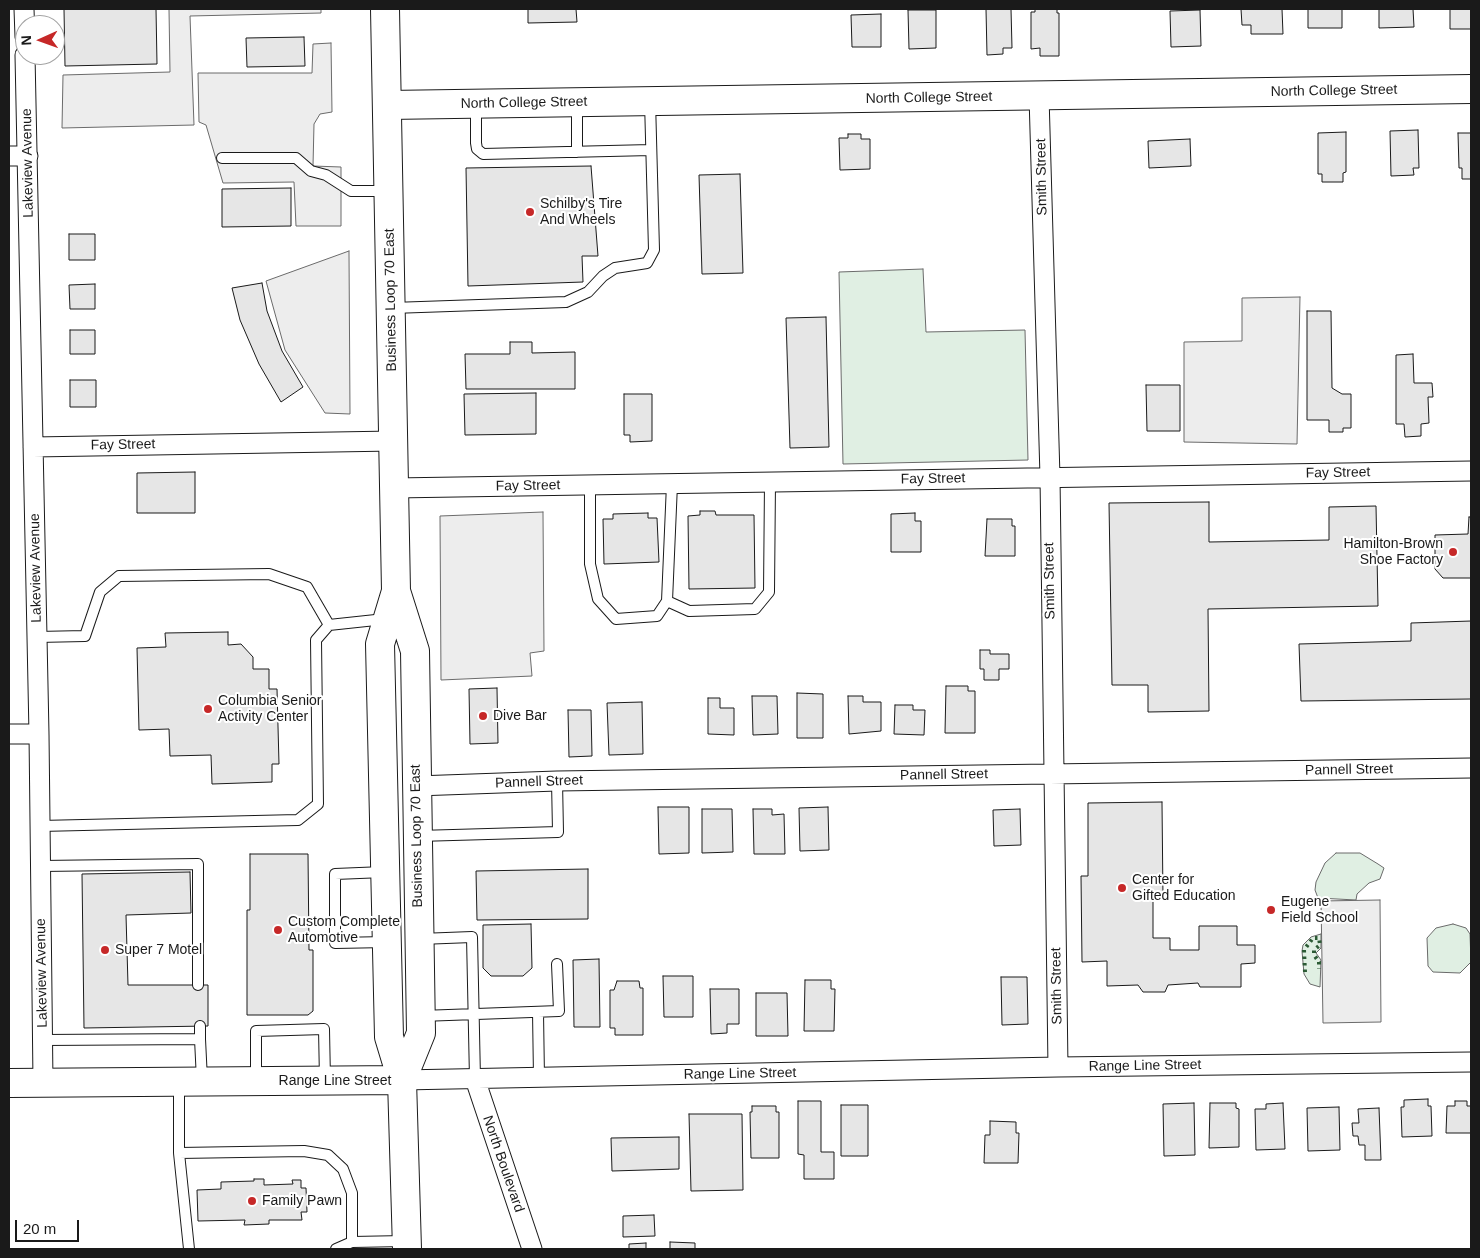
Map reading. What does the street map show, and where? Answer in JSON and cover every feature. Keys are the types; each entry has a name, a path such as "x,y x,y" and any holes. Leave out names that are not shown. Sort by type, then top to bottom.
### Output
{"main road":[{"name":"Business Loop 70 East","path":"385,9 396,591 414,651 418,836 420,1034 402,1080"},
{"name":"North College Street","path":"387,105 1471,89"},
{"name":"Business Loop 70 East","path":"396,591 380,644 389,1037 402,1080 406,1245"},
{"name":"Range Line Street","path":"9,1083 402,1080"}],"street":[{"name":"Lakeview Avenue","path":"26,65 39,734 43,1082"},
{"name":"Smith Street","path":"1040,96 1050,478 1052,774 1058,1067"},
{"path":"9,156 28,156"},
{"name":"Fay Street","path":"33,447 394,441"},
{"name":"Fay Street","path":"394,488 1471,471"},
{"path":"9,734 39,734"},
{"name":"Pannell Street","path":"416,786 557,782 1471,768"},
{"name":"Range Line Street","path":"402,1080 1058,1067 1471,1062"},
{"name":"North Boulevard","path":"475,1079 532,1249"}],"lane":[{"path":"577,152 578,102"},
{"path":"391,308 566,302 588,292 614,268 647,263 654,250 650,102"},
{"path":"476,104 476,143 477,149 483,154 651,150"},
{"path":"222,158 296,158 311,171 326,175 351,191 389,191"},
{"path":"667,601 689,611 755,609 768,592 770,482"},
{"path":"590,485 590,564 598,599 616,619 657,616 667,601 672,484"},
{"path":"37,637 85,636 100,592 119,576 270,574 307,587 329,625"},
{"path":"40,826 298,820 318,804 316,640 329,625 388,619"},
{"path":"418,836 558,832 557,782"},
{"path":"41,866 198,864 198,985"},
{"path":"385,872 335,874 335,943 387,942"},
{"path":"419,939 472,937 475,1079"},
{"path":"420,1016 559,1011 557,964"},
{"path":"538,1012 540,1078"},
{"path":"189,1249 179,1153 200,1039 200,1026"},
{"path":"256,1081 256,1031 324,1029 326,1081"},
{"path":"43,1040 200,1039"},
{"path":"179,1153 304,1151 328,1155 343,1169 352,1193 352,1242"},
{"path":"336,1249 352,1242 406,1245"}],"green space":[{"path":"923,269 926,332 1025,330 1028,460 843,464 839,272"},
{"path":"1336,853 1360,853 1384,868 1380,879 1369,883 1357,894 1356,900 1318,898 1315,890 1316,882 1325,863"},
{"path":"1453,924 1466,928 1470,934 1471,962 1460,973 1433,972 1428,966 1427,938 1436,928"},
{"path":"1321,934 1321,948 1316,953 1321,960 1320,987 1310,984 1304,974 1302,951 1303,945 1311,937"}],"shaded area":[{"path":"169,9 321,9 321,13 190,16 194,125 62,128 63,75 170,72"},
{"path":"331,43 332,112 320,114 314,124 313,166 341,167 341,226 296,226 294,182 223,183 206,125 199,122 198,73 312,73 313,44"},
{"path":"349,251 350,414 325,413 285,350 266,281"},
{"path":"1300,297 1297,444 1184,442 1184,342 1242,341 1242,298"},
{"path":"543,512 544,651 530,653 532,676 441,680 440,516"},
{"path":"1380,900 1381,1022 1323,1023 1321,901"}],"building":[{"path":"64,9 156,9 157,64 65,66"},
{"path":"528,9 576,9 577,22 528,23"},
{"path":"986,9 1011,9 1012,48 1003,48 1003,54 987,55"},
{"path":"1035,9 1057,9 1057,13 1059,13 1059,56 1040,56 1040,48 1031,49 1031,12 1035,12"},
{"path":"1241,9 1282,9 1283,34 1251,34 1251,25 1242,25"},
{"path":"1308,9 1342,9 1342,28 1308,28"},
{"path":"1379,9 1413,9 1414,27 1379,28"},
{"path":"1450,9 1471,9 1471,29 1450,29"},
{"path":"908,10 936,10 936,48 909,49"},
{"path":"1200,10 1201,46 1171,47 1170,11"},
{"path":"881,14 881,47 852,47 851,15"},
{"path":"304,37 305,66 247,67 246,38"},
{"path":"1418,130 1419,168 1413,168 1414,175 1391,176 1390,131"},
{"path":"1346,132 1346,172 1343,173 1343,182 1322,182 1322,174 1318,174 1318,133"},
{"path":"1458,133 1471,133 1471,179 1462,179 1462,168 1459,168"},
{"path":"848,134 861,134 861,139 870,139 870,169 840,170 839,138 848,138"},
{"path":"1190,139 1191,166 1149,168 1148,141"},
{"name":"Schilby's Tire And Wheels","path":"591,166 598,256 582,256 583,282 468,286 466,168"},
{"path":"740,174 743,273 702,274 699,175"},
{"path":"291,188 291,226 222,227 222,189"},
{"path":"69,234 95,234 95,260 69,260"},
{"path":"262,283 267,311 282,351 303,387 281,402 259,364 240,320 232,288"},
{"path":"95,284 95,309 70,309 69,285"},
{"path":"1307,311 1331,311 1332,388 1342,394 1351,394 1351,428 1343,428 1343,432 1329,432 1329,420 1307,420"},
{"path":"826,317 829,447 790,448 786,318"},
{"path":"70,330 95,330 95,354 70,354"},
{"path":"510,342 532,342 532,353 575,352 575,389 466,389 465,354 510,354"},
{"path":"1413,354 1414,383 1432,383 1433,397 1428,397 1429,423 1421,424 1421,436 1405,437 1404,424 1396,424 1396,355"},
{"path":"70,380 96,380 96,407 70,407"},
{"path":"1146,385 1180,385 1180,431 1147,431"},
{"path":"536,393 536,434 465,435 464,394"},
{"path":"624,394 652,394 652,441 630,442 630,435 624,435"},
{"path":"195,472 195,513 137,513 137,473"},
{"path":"1209,502 1209,542 1329,540 1329,507 1376,506 1378,606 1208,609 1209,711 1148,712 1148,685 1112,685 1109,503"},
{"path":"700,511 715,511 716,515 754,515 755,588 689,589 688,516 700,515"},
{"path":"648,513 648,518 657,518 659,562 604,564 603,519 613,519 613,514"},
{"path":"915,513 915,521 921,521 921,552 891,552 891,514"},
{"name":"Hamilton-Brown Shoe Factory","path":"1469,517 1471,517 1471,578 1443,578 1435,569 1435,535 1468,534"},
{"path":"987,519 1012,519 1012,526 1015,526 1015,556 985,556"},
{"path":"1471,621 1471,699 1301,701 1299,644 1411,641 1411,623"},
{"name":"Columbia Senior Activity Center","path":"228,632 228,645 241,644 253,657 253,669 269,669 269,689 277,689 279,764 272,764 272,782 212,784 211,755 170,756 169,729 139,730 137,648 166,647 165,633"},
{"path":"980,650 990,650 990,654 1009,654 1009,669 999,669 999,680 984,680 984,669 980,669"},
{"path":"946,686 968,686 968,691 975,691 975,733 945,733"},
{"name":"Dive Bar","path":"497,688 498,743 470,744 469,689"},
{"path":"797,693 823,694 823,738 797,738"},
{"path":"752,696 777,696 778,734 753,735"},
{"path":"848,696 863,696 863,702 881,702 881,731 849,734"},
{"path":"708,698 720,698 720,708 734,708 734,735 708,734"},
{"path":"642,702 643,754 609,755 607,703"},
{"path":"895,705 913,705 913,710 925,710 924,735 894,734"},
{"path":"568,710 591,710 592,756 569,757"},
{"name":"Center for Gifted Education","path":"1162,802 1163,899 1153,899 1153,938 1170,938 1170,950 1199,950 1199,926 1237,926 1237,945 1255,945 1255,963 1241,964 1241,987 1200,987 1198,983 1168,985 1165,992 1143,992 1138,985 1107,986 1107,961 1082,962 1081,876 1088,876 1088,803"},
{"path":"658,807 689,807 689,853 659,854"},
{"path":"828,807 829,850 800,851 799,808"},
{"path":"702,809 732,809 733,852 702,853"},
{"path":"753,809 772,809 772,815 784,814 785,854 754,854"},
{"path":"1020,809 1021,845 994,846 993,810"},
{"name":"Custom Complete Automotive","path":"250,854 308,854 309,950 313,950 313,1011 308,1015 247,1015 247,910 250,910"},
{"path":"588,869 588,919 477,920 476,871"},
{"name":"Super 7 Motel","path":"190,872 191,913 126,915 128,985 208,985 208,1026 84,1028 82,874"},
{"path":"531,924 532,968 523,976 491,976 483,968 483,925"},
{"path":"599,959 600,1027 574,1027 573,960"},
{"path":"663,976 693,976 693,1017 664,1017"},
{"path":"1001,977 1027,977 1028,1024 1002,1025"},
{"path":"805,980 831,980 831,989 835,989 834,1031 804,1031"},
{"path":"617,981 639,981 640,988 643,988 643,1035 615,1035 615,1028 610,1028 610,990 614,990"},
{"path":"710,989 739,989 739,1024 727,1024 727,1033 711,1034"},
{"path":"756,993 787,993 788,1036 756,1036"},
{"path":"1428,1099 1428,1106 1431,1106 1432,1136 1402,1137 1401,1107 1404,1107 1404,1100"},
{"path":"798,1101 821,1101 821,1152 834,1152 834,1179 804,1179 804,1155 798,1154"},
{"path":"1455,1101 1467,1101 1467,1106 1471,1106 1471,1133 1446,1133 1447,1106 1455,1106"},
{"path":"1194,1103 1195,1155 1164,1156 1163,1104"},
{"path":"1210,1103 1236,1103 1236,1108 1239,1109 1239,1147 1209,1148"},
{"path":"1283,1103 1285,1149 1256,1150 1255,1109 1266,1109 1266,1104"},
{"path":"841,1105 868,1105 868,1156 841,1156"},
{"path":"752,1106 776,1106 776,1112 779,1112 779,1158 751,1158 750,1112 752,1112"},
{"path":"1339,1107 1340,1150 1308,1151 1307,1108"},
{"path":"1379,1108 1381,1160 1365,1160 1365,1145 1359,1145 1358,1136 1353,1136 1352,1123 1359,1123 1358,1109"},
{"path":"689,1114 742,1114 743,1190 691,1191"},
{"path":"990,1121 1016,1122 1016,1133 1019,1133 1018,1163 984,1163 985,1135 990,1135"},
{"path":"679,1137 679,1169 612,1171 611,1138"},
{"name":"Family Pawn","path":"254,1179 264,1179 264,1185 293,1184 292,1180 301,1180 301,1188 306,1188 307,1212 301,1212 302,1220 269,1220 269,1224 244,1225 245,1220 198,1221 197,1190 221,1189 221,1182 254,1181"},
{"path":"654,1215 655,1236 623,1237 623,1216"},
{"path":"670,1242 695,1243 695,1249 670,1249"},
{"path":"646,1243 646,1249 629,1249 629,1244"}],"hedge":[{"path":"1305,972 1304,950 1313,938 1319,938 1320,945 1314,950 1314,955 1319,962 1319,969"}],"place":[{"name":"Schilby's Tire And Wheels","path":"530,212"},
{"name":"Hamilton-Brown Shoe Factory","path":"1453,552"},
{"name":"Columbia Senior Activity Center","path":"208,709"},
{"name":"Dive Bar","path":"483,716"},
{"name":"Center for Gifted Education","path":"1122,888"},
{"name":"Eugene Field School","path":"1271,910"},
{"name":"Custom Complete Automotive","path":"278,930"},
{"name":"Super 7 Motel","path":"105,950"},
{"name":"Family Pawn","path":"252,1201"}]}
